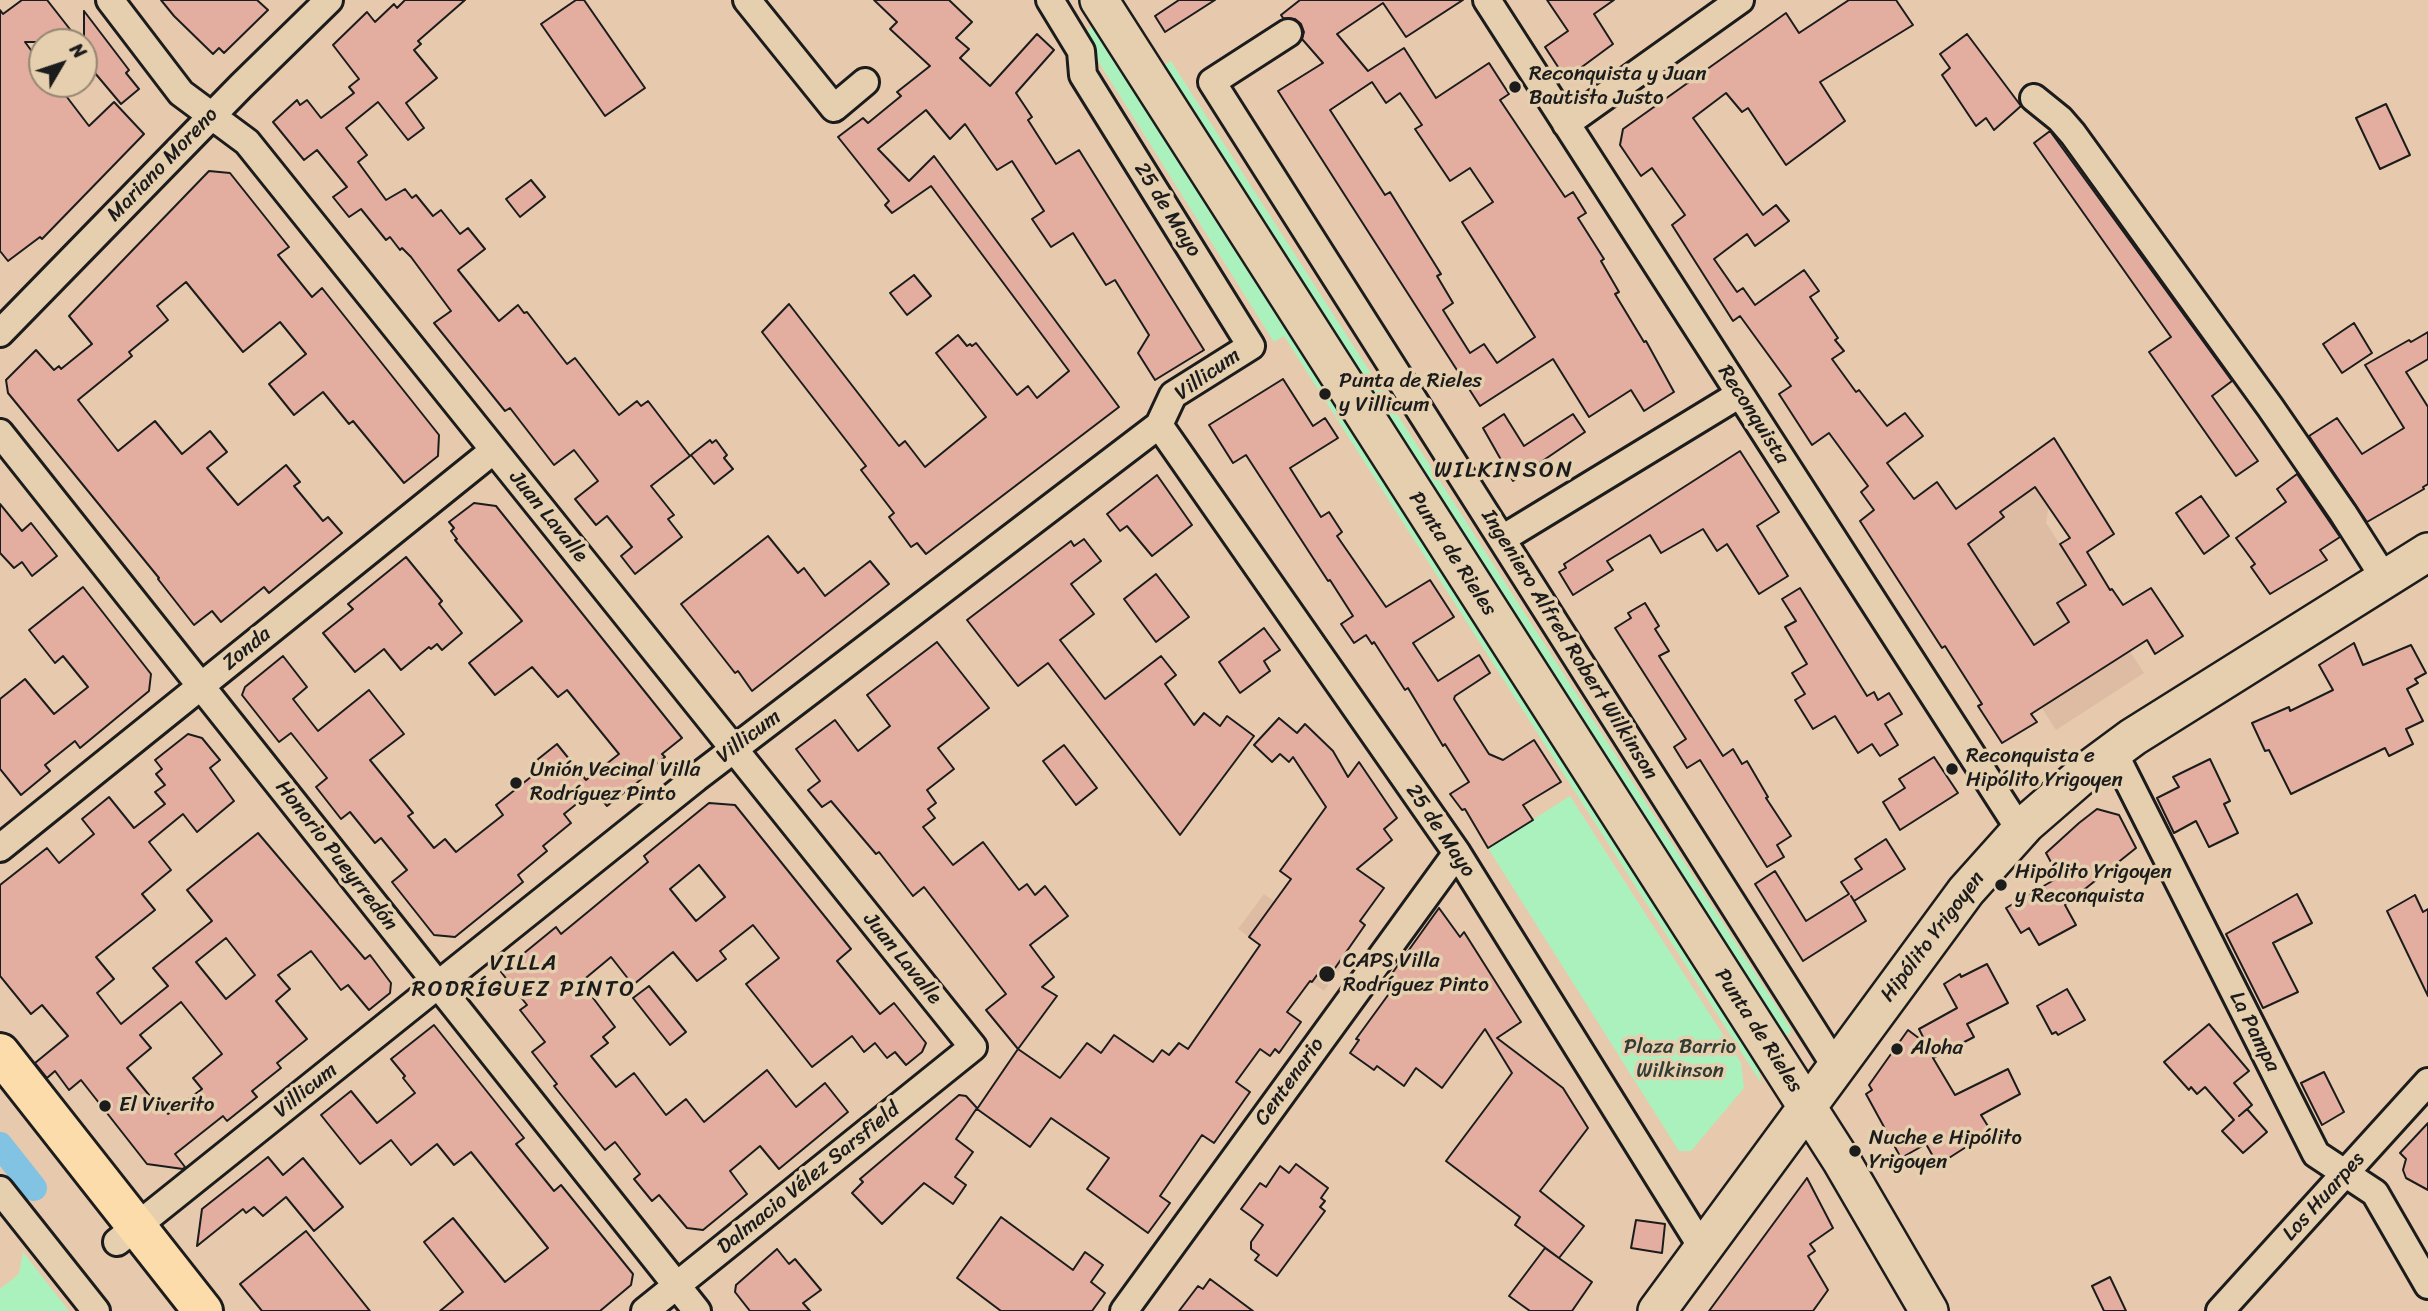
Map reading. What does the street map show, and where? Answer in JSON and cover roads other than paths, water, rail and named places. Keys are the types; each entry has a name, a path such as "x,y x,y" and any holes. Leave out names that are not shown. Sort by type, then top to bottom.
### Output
{"main road":[{"path":"0,1054 127,1234 171,1311"},
{"path":"0,1094 127,1234 203,1311"}],"street":[{"name":"Juan Lavalle","path":"110,0 181,93 247,142 972,1047"},
{"name":"Mariano Moreno","path":"0,333 329,0"},
{"path":"747,0 834,108 865,82"},
{"name":"25 de Mayo","path":"1050,0 1081,51 1083,75 1251,346"},
{"name":"Punta de Rieles","path":"1099,0 1841,1160 1929,1311"},
{"name":"Reconquista","path":"1487,0 2020,830"},
{"path":"1566,124 1740,0"},
{"name":"Ingeniero Alfred Robert Wilkinson","path":"1287,33 1212,82 1836,1067"},
{"path":"2034,98 2060,119 2073,134 2270,407 2385,579"},
{"name":"Villicum","path":"127,1234 733,749 1159,425 1173,395 1251,346"},
{"path":"1502,539 1740,394"},
{"name":"25 de Mayo","path":"1159,425 1457,853 1703,1249"},
{"name":"Honorio Pueyrredón","path":"0,433 697,1311"},
{"name":"Zonda","path":"0,848 494,450"},
{"name":"Hipólito Yrigoyen","path":"1657,1311 1966,891 2020,830 2056,796 2113,751 2428,552"},
{"name":"La Pampa","path":"2113,751 2316,1154 2375,1193 2428,1285"},
{"name":"Centenario","path":"1124,1311 1457,853"},
{"name":"Dalmacio Vélez Sarsfield","path":"645,1311 972,1047"},
{"name":"Los Huarpes","path":"2220,1311 2428,1082"},
{"path":"0,1190 96,1311"}],"waterway":[{"path":"0,1145 34,1188"}],"place":[{"name":"Reconquista y Juan Bautista Justo","path":"1515,87"},
{"name":"Punta de Rieles y Villicum","path":"1325,394"},
{"name":"Reconquista e Hipólito Yrigoyen","path":"1952,769"},
{"name":"Unión Vecinal Villa Rodríguez Pinto","path":"516,783"},
{"name":"Hipólito Yrigoyen y Reconquista","path":"2001,885"},
{"name":"CAPS Villa Rodríguez Pinto","path":"1327,974"},
{"name":"Aloha","path":"1897,1049"},
{"name":"El Viverito","path":"105,1106"},
{"name":"Nuche e Hipólito Yrigoyen","path":"1855,1151"}],"district":[{"name":"WILKINSON","path":"1504,471"},
{"name":"VILLA RODRÍGUEZ PINTO","path":"524,977"}],"park label":[{"name":"Plaza Barrio Wilkinson","path":"1680,1060"}]}
